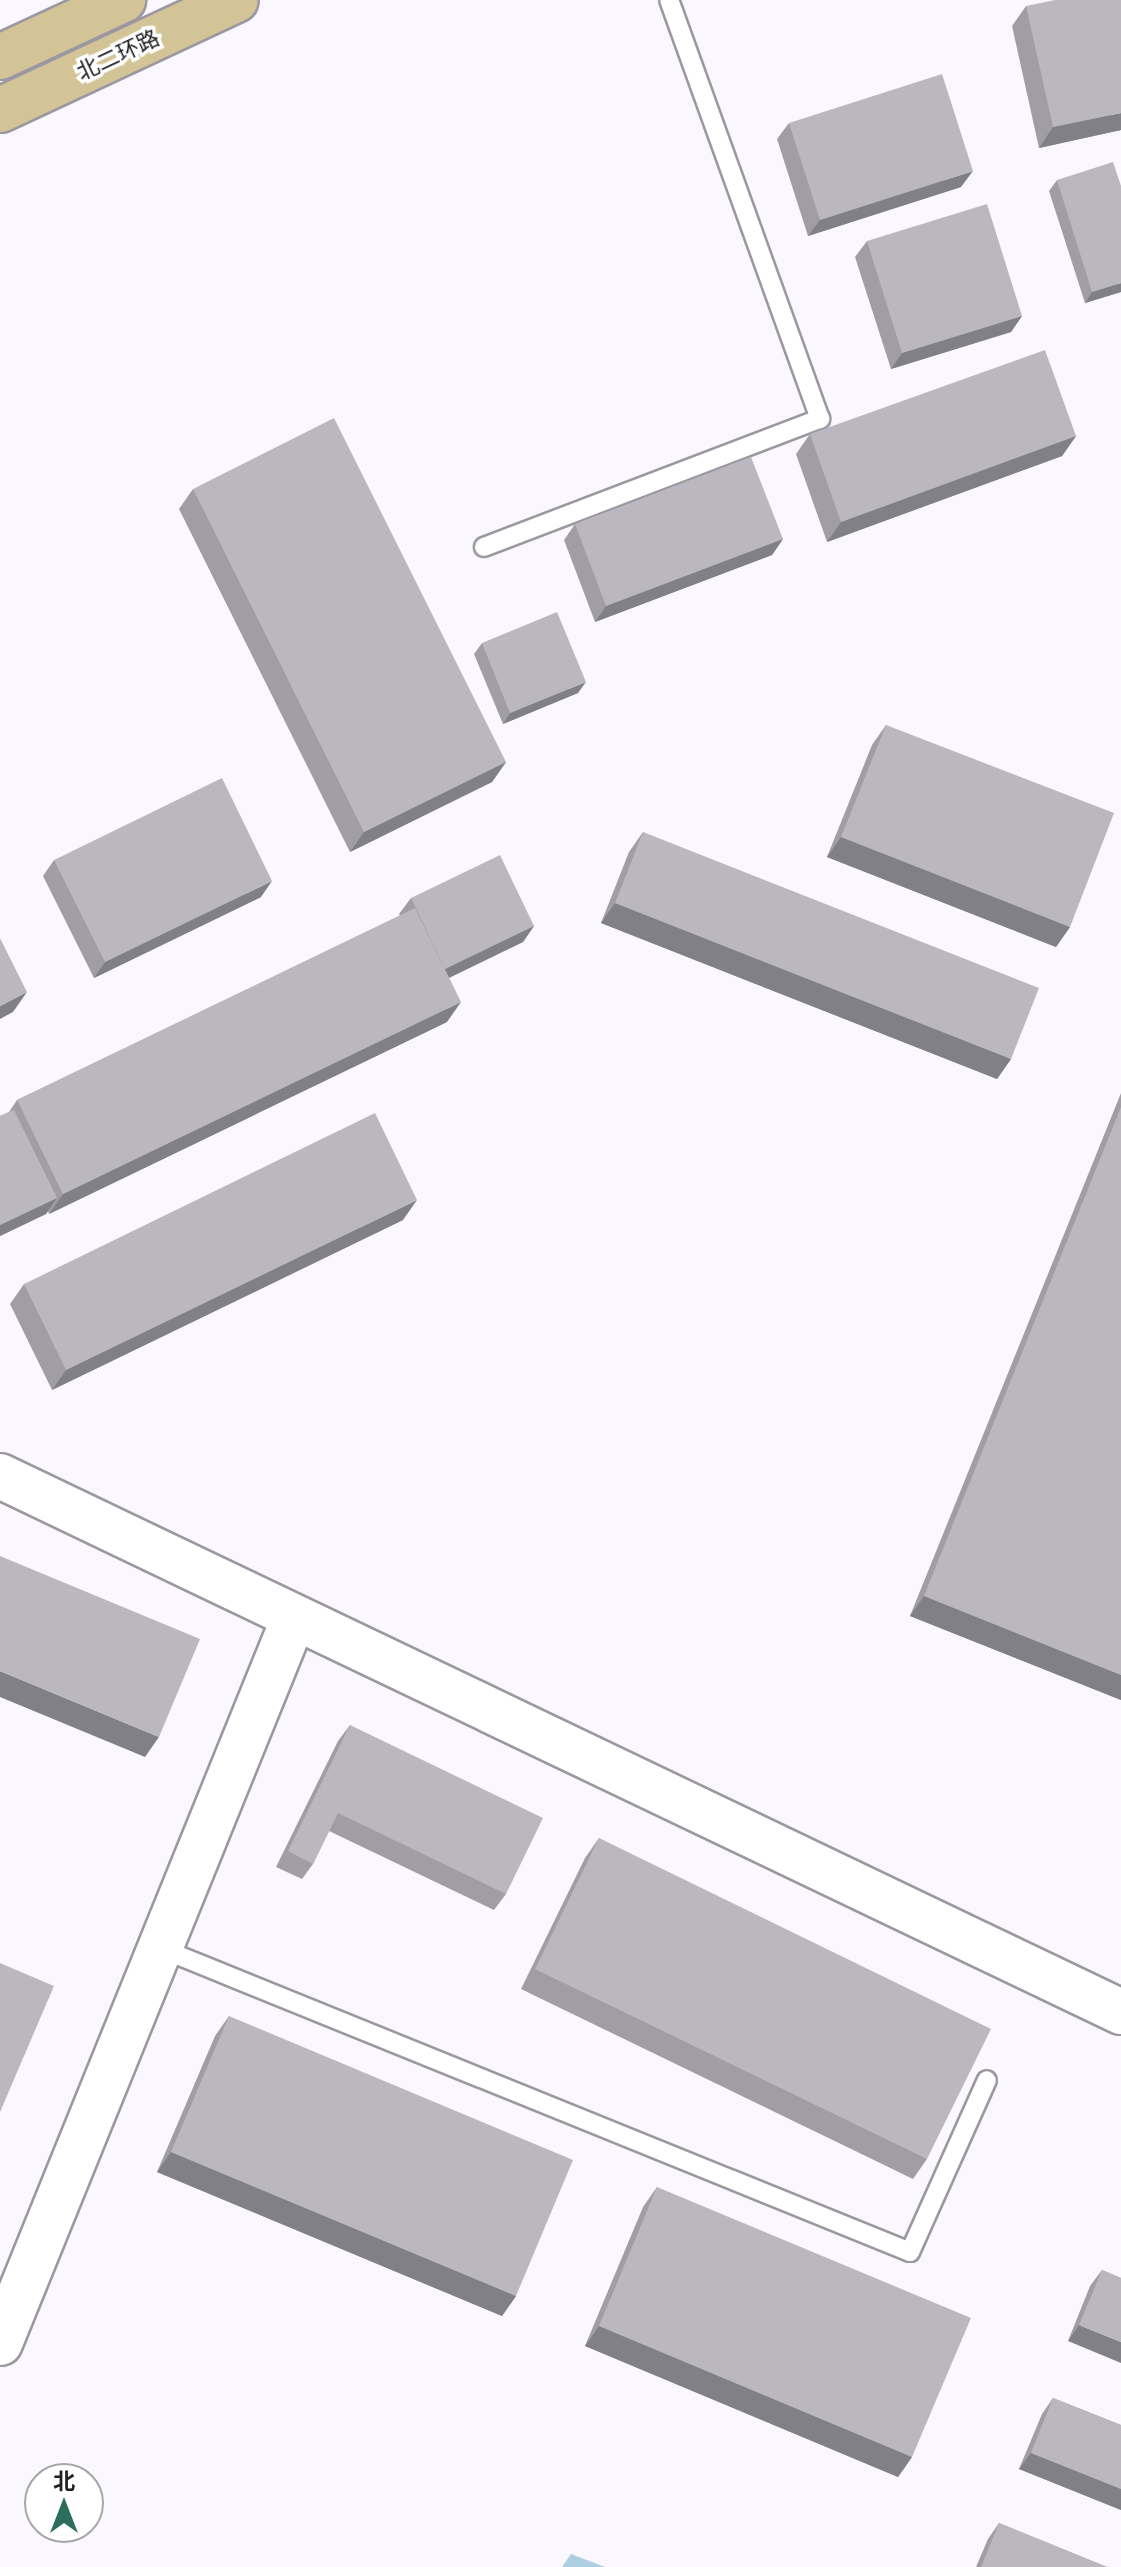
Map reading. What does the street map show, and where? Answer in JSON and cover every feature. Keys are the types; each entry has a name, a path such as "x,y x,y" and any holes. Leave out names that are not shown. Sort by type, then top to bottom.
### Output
{"main road":[{"path":"0,57 123,0"},
{"name":"北二环路","path":"0,110 236,0"}],"street":[{"path":"0,1476 1121,2012"},
{"path":"0,2343 294,1618"}],"lane":[{"path":"484,547 820,419 669,0"},
{"path":"160,1948 910,2252 987,2080"}],"water":[{"path":"571,2554 605,2567 562,2567"}],"building":[{"path":"1055,0 1121,0 1121,113 1053,127 1026,6"},
{"path":"942,74 973,171 820,220 789,123"},
{"path":"1113,162 1121,186 1121,283 1092,292 1057,180"},
{"path":"987,204 1022,316 902,353 867,241"},
{"path":"1045,350 1076,436 841,522 810,434"},
{"path":"334,418 506,762 364,832 193,489"},
{"path":"751,457 783,539 606,606 575,524"},
{"path":"557,612 586,682 510,713 482,643"},
{"path":"886,725 1114,813 1070,927 841,837"},
{"path":"222,778 272,881 105,962 54,860"},
{"path":"643,832 1039,988 1011,1059 615,903"},
{"path":"500,855 534,926 445,969 411,898"},
{"path":"415,908 461,1002 63,1194 17,1100"},
{"path":"0,938 27,992 0,1006"},
{"path":"1121,1107 1121,1675 924,1596"},
{"path":"14,1110 57,1198 0,1225 0,1116"},
{"path":"375,1113 417,1200 66,1370 24,1284"},
{"path":"0,1556 200,1639 159,1737 0,1671"},
{"path":"350,1725 543,1818 506,1894 338,1813 313,1864 288,1851"},
{"path":"599,1838 991,2029 927,2159 535,1969"},
{"path":"0,1963 54,1986 0,2112"},
{"path":"229,2016 573,2160 516,2296 171,2152"},
{"path":"657,2187 971,2318 912,2457 599,2326"},
{"path":"1102,2270 1121,2278 1121,2342 1079,2325"},
{"path":"1053,2398 1121,2425 1121,2489 1031,2453"},
{"path":"999,2523 1107,2567 981,2567"}]}
